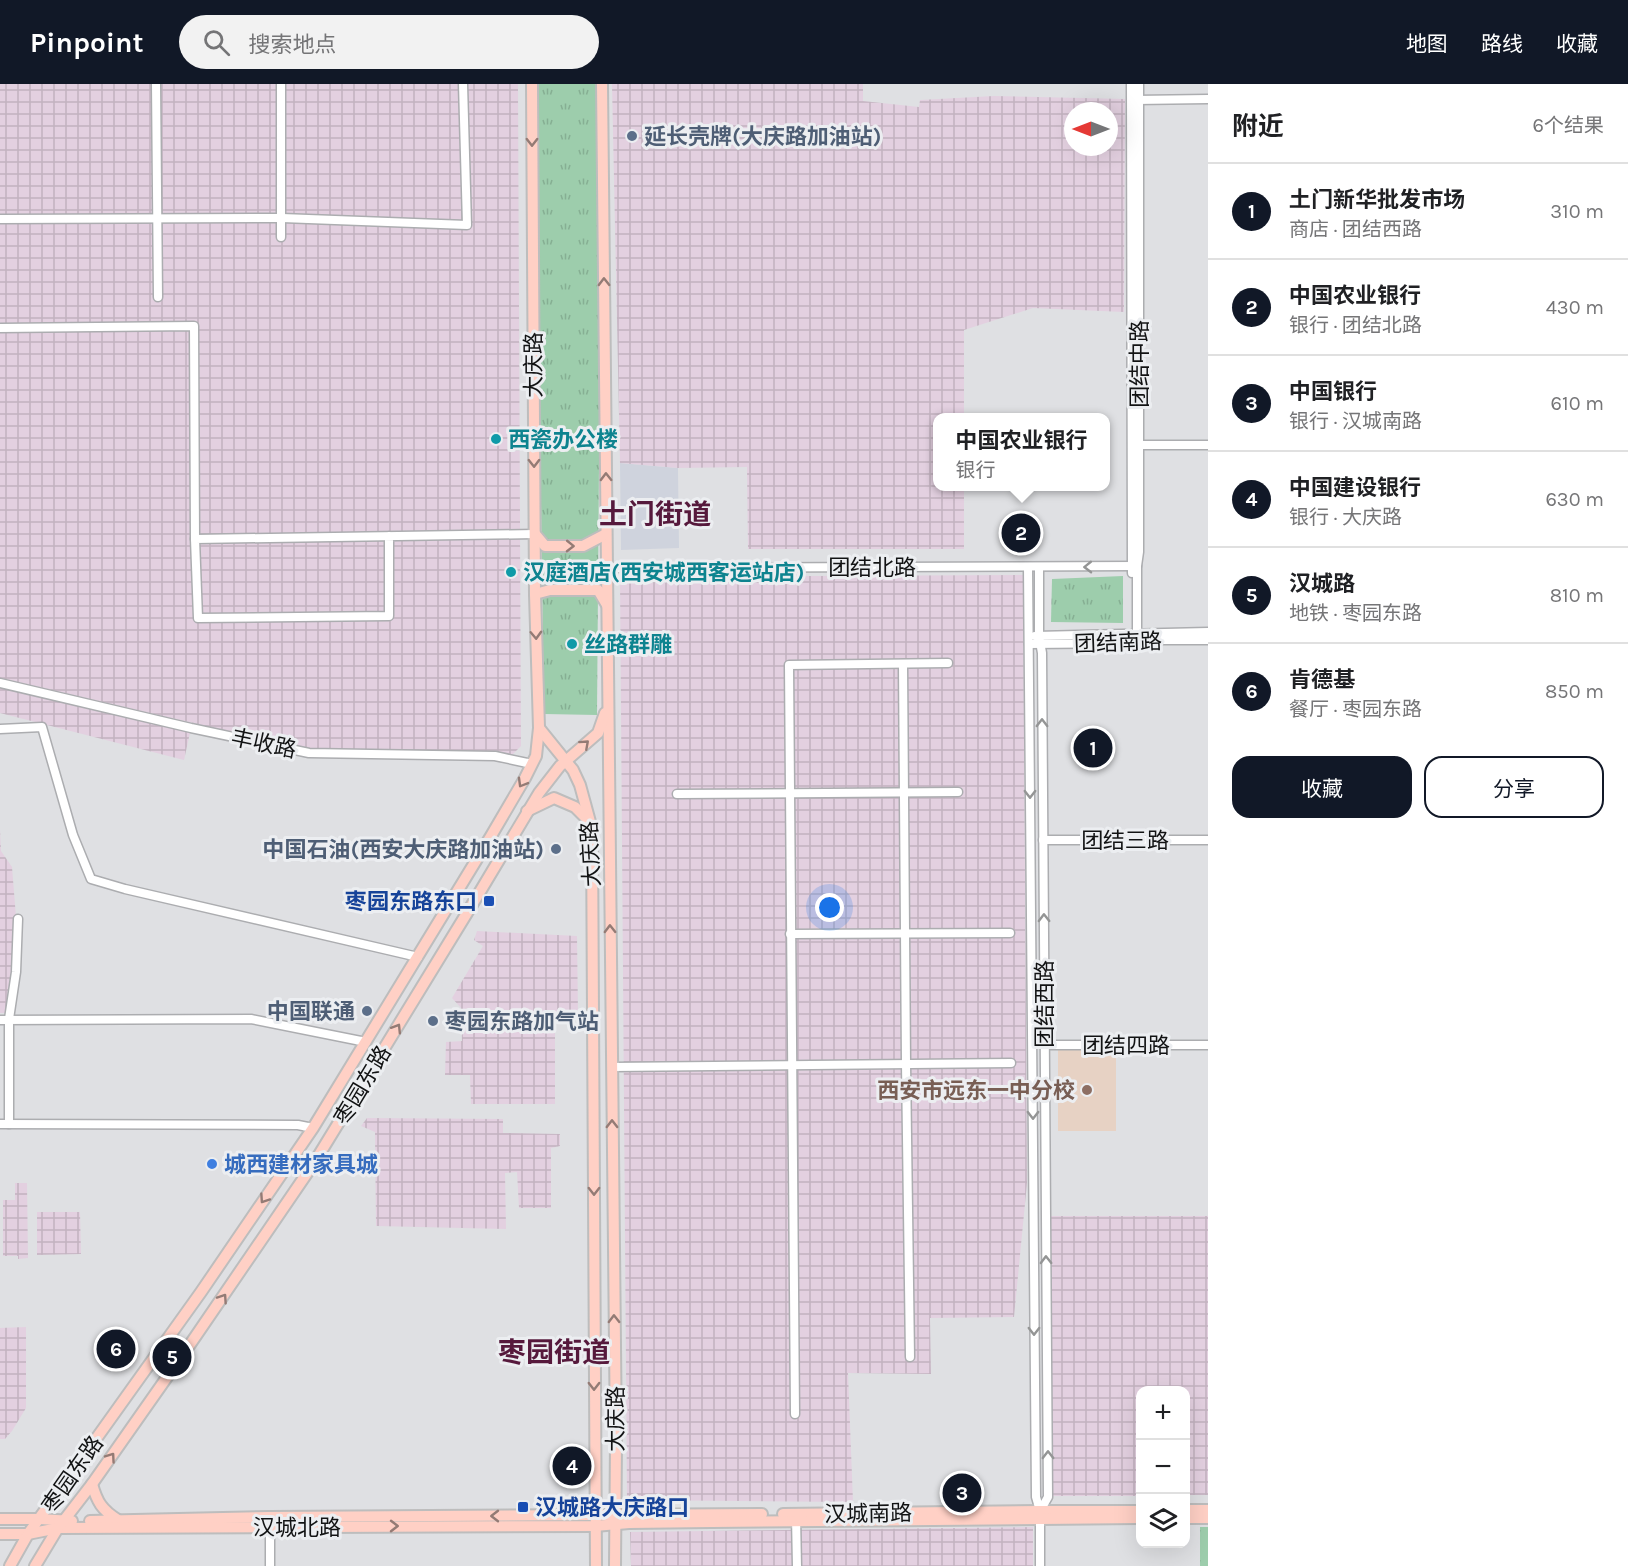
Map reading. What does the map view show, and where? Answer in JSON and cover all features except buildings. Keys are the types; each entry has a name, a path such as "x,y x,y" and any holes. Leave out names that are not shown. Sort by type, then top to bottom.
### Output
{"main road":[{"name":"大庆路","path":"532,84 535,594 540,728 567,761 580,785 591,822 596,1566"},
{"name":"大庆路","path":"602,84 615,1566"},
{"path":"535,534 546,546 583,546 606,534"},
{"path":"535,594 550,590 597,590 607,606"},
{"name":"枣园东路","path":"35,1566 61,1525 204,1325 314,1163 527,811 560,766 598,733 608,704"},
{"name":"枣园东路","path":"10,1566 28,1534 201,1292 313,1128 485,846 532,764 536,756 540,728"},
{"path":"527,811 554,798 575,807 591,822"},
{"path":"592,860 610,859"},
{"path":"92,1484 96,1500 107,1514 118,1520"},
{"path":"1190,1510 1208,1510"},
{"name":"汉城南路","path":"595,1520 1136,1511"},
{"name":"汉城南路","path":"1040,1514 1136,1518"},
{"path":"1190,1518 1208,1518"},
{"name":"汉城北路","path":"0,1519 40,1519 61,1525 595,1520"},
{"name":"汉城北路","path":"0,1534 28,1534 61,1525 118,1520 269,1522"}],"street":[{"path":"156,84 158,297"},
{"path":"281,84 281,237"},
{"path":"0,219 282,218 466,225 463,84"},
{"name":"团结中路","path":"1131,84 1135,100 1134,639"},
{"name":"团结中路","path":"1135,100 1139,84"},
{"path":"1135,100 1208,99"},
{"path":"0,328 194,326 195,539 198,618 388,616 388,536"},
{"path":"1136,445 1208,445"},
{"path":"195,539 535,534"},
{"name":"团结北路","path":"607,568 1134,566"},
{"name":"团结西路","path":"1028,567 1036,1497 1040,1514 1040,1566"},
{"name":"团结西路","path":"1039,567 1048,1497 1040,1514"},
{"name":"团结南路","path":"1134,639 1143,633 1208,632"},
{"name":"团结南路","path":"1029,640 1208,640"},
{"path":"795,1414 789,665 948,663"},
{"path":"903,664 910,1358"},
{"name":"丰收路","path":"0,682 191,728 309,753 495,756 532,764"},
{"path":"0,729 42,727 73,835 91,879 125,889 418,957"},
{"path":"677,794 958,792"},
{"name":"团结三路","path":"1043,840 1208,840"},
{"path":"18,919 16,972 4,1019 5,1124 298,1125 313,1128"},
{"path":"790,934 1010,933"},
{"path":"4,1019 251,1019 366,1042"},
{"name":"团结四路","path":"1044,1045 1208,1045"},
{"path":"612,1067 1011,1063"},
{"path":"796,1518 796,1566"},
{"path":"269,1522 270,1566"}],"shaded area":[{"path":"0,84 518,84 521,746 513,754 308,750 0,678"},
{"path":"612,84 863,84 863,101 919,107 920,100 994,96 1125,99 1124,312 1033,308 964,330 964,413 933,413 933,491 964,491 964,549 748,549 747,467 678,468 620,463"},
{"path":"620,463 678,468 679,548 621,550"},
{"path":"1023,575 1027,1183 1014,1317 930,1318 931,1374 848,1373 853,1502 627,1500 620,577"},
{"path":"0,683 191,728 184,760 0,713"},
{"path":"0,829 1,851 12,867 16,917 10,1013 0,1013"},
{"path":"477,931 577,936 578,1014 555,1014 555,1104 471,1104 470,1075 445,1075 446,1042 462,1041 461,1008 452,998 483,946 474,940"},
{"name":"西安市远东一中分校","path":"1116,1049 1116,1131 1058,1131 1058,1050"},
{"path":"367,1118 503,1119 503,1133 560,1134 560,1146 551,1148 551,1208 519,1208 517,1172 505,1173 506,1229 376,1226 375,1132 361,1126"},
{"path":"15,1183 27,1183 28,1258 3,1256 3,1200 15,1200"},
{"path":"37,1212 80,1212 81,1254 37,1255"},
{"path":"1050,1216 1208,1216 1208,1495 1190,1495 1190,1386 1136,1386 1136,1496 1053,1496"},
{"path":"26,1327 26,1408 12,1431 5,1439 0,1439 0,1328"},
{"path":"1033,1527 1033,1566 631,1566 630,1532"}],"green space":[{"path":"535,84 602,84 597,715 544,714"},
{"path":"1123,576 1123,623 1051,622 1052,579"},
{"path":"1200,1527 1208,1527 1208,1566 1200,1566"}],"place":[{"name":"延长壳牌(大庆路加油站)","path":"632,136"},
{"name":"西瓷办公楼","path":"496,439"},
{"name":"中国农业银行","path":"1021,533"},
{"name":"汉庭酒店(西安城西客运站店)","path":"511,572"},
{"name":"丝路群雕","path":"572,644"},
{"name":"土门新华批发市场","path":"1093,748"},
{"name":"中国石油(西安大庆路加油站)","path":"556,849"},
{"name":"枣园东路东口","path":"489,901"},
{"name":"中国联通","path":"367,1011"},
{"name":"枣园东路加气站","path":"433,1021"},
{"name":"西安市远东一中分校","path":"1087,1090"},
{"name":"城西建材家具城","path":"212,1164"},
{"name":"肯德基","path":"116,1349"},
{"name":"汉城路","path":"172,1357"},
{"name":"中国建设银行","path":"572,1466"},
{"name":"中国银行","path":"962,1493"},
{"name":"汉城路大庆路口","path":"523,1507"}],"district":[{"name":"土门街道","path":"655,514"},
{"name":"枣园街道","path":"554,1352"}]}
